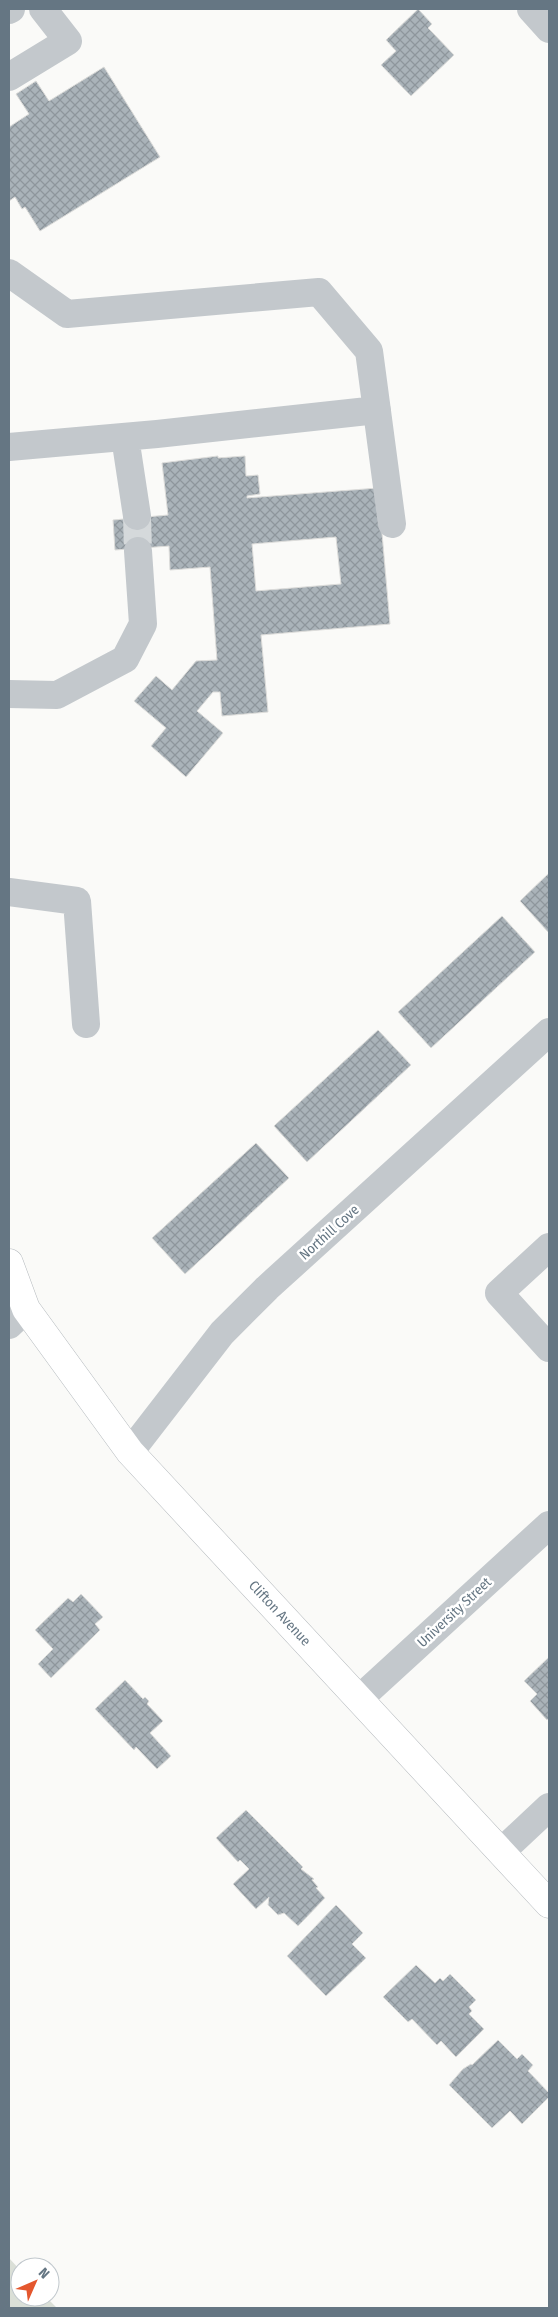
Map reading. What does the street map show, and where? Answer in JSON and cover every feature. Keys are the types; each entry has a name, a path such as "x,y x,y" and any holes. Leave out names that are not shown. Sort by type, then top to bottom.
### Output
{"main road":[{"name":"Clifton Avenue","path":"11,1273 18,1317 130,1452 549,1904"}],"street":[{"path":"9,77 68,41 43,9"},
{"path":"531,9 549,28"},
{"path":"9,273 67,314 319,292 370,351 392,524"},
{"path":"9,447 125,437 377,410"},
{"path":"125,437 137,516"},
{"path":"9,694 56,696 125,659 143,624 138,550"},
{"path":"9,892 76,901 86,1024"},
{"name":"Northill Cove","path":"130,1452 222,1333 267,1288 549,1032"},
{"path":"549,1246 499,1293 549,1348"},
{"name":"University Street","path":"359,1699 549,1525"},
{"path":"501,1852 549,1807"}],"shaded area":[{"path":"9,2258 10,2307 57,2308 9,2308"}],"building":[{"path":"418,9 432,24 428,28 454,55 411,96 381,65 396,51 386,40"},
{"path":"104,67 160,157 40,231 25,207 22,209 15,197 9,201 9,127 29,114 16,94 36,81 49,101"},
{"path":"218,456 218,458 245,456 246,476 258,475 260,494 247,496 247,498 378,488 390,624 261,635 268,712 222,716 220,692 213,692 197,711 223,733 186,777 151,746 166,728 134,701 156,676 172,690 196,661 217,660 210,567 170,570 169,546 115,550 113,520 168,515 162,463","holes":["336,537 341,584 256,591 252,544"]},
{"path":"549,873 549,933 520,901"},
{"path":"502,916 535,952 431,1048 398,1012"},
{"path":"378,1030 411,1065 307,1162 274,1126"},
{"path":"256,1143 289,1178 185,1274 152,1238"},
{"path":"81,1594 103,1617 95,1624 100,1630 51,1678 38,1664 53,1649 35,1630 68,1598 73,1602"},
{"path":"549,1657 549,1718 547,1720 530,1701 537,1694 524,1681"},
{"path":"125,1680 143,1699 145,1697 149,1701 147,1704 163,1721 150,1733 171,1756 157,1769 136,1747 134,1750 95,1709"},
{"path":"246,1810 303,1867 301,1869 314,1879 312,1880 318,1887 316,1888 325,1898 298,1926 284,1913 278,1915 268,1905 269,1897 256,1909 233,1884 249,1869 240,1860 238,1862 216,1838"},
{"path":"336,1905 363,1933 352,1944 366,1958 326,1996 287,1956"},
{"path":"416,1965 435,1983 440,1978 443,1981 450,1974 476,2000 469,2007 472,2011 469,2014 484,2029 456,2057 441,2041 437,2045 412,2019 408,2022 383,1997"},
{"path":"498,2040 517,2059 522,2054 533,2065 528,2071 549,2093 549,2097 522,2124 510,2111 492,2128 449,2085 463,2069 472,2065"}],"tunnel":[{"path":"137,516 138,551"}]}
